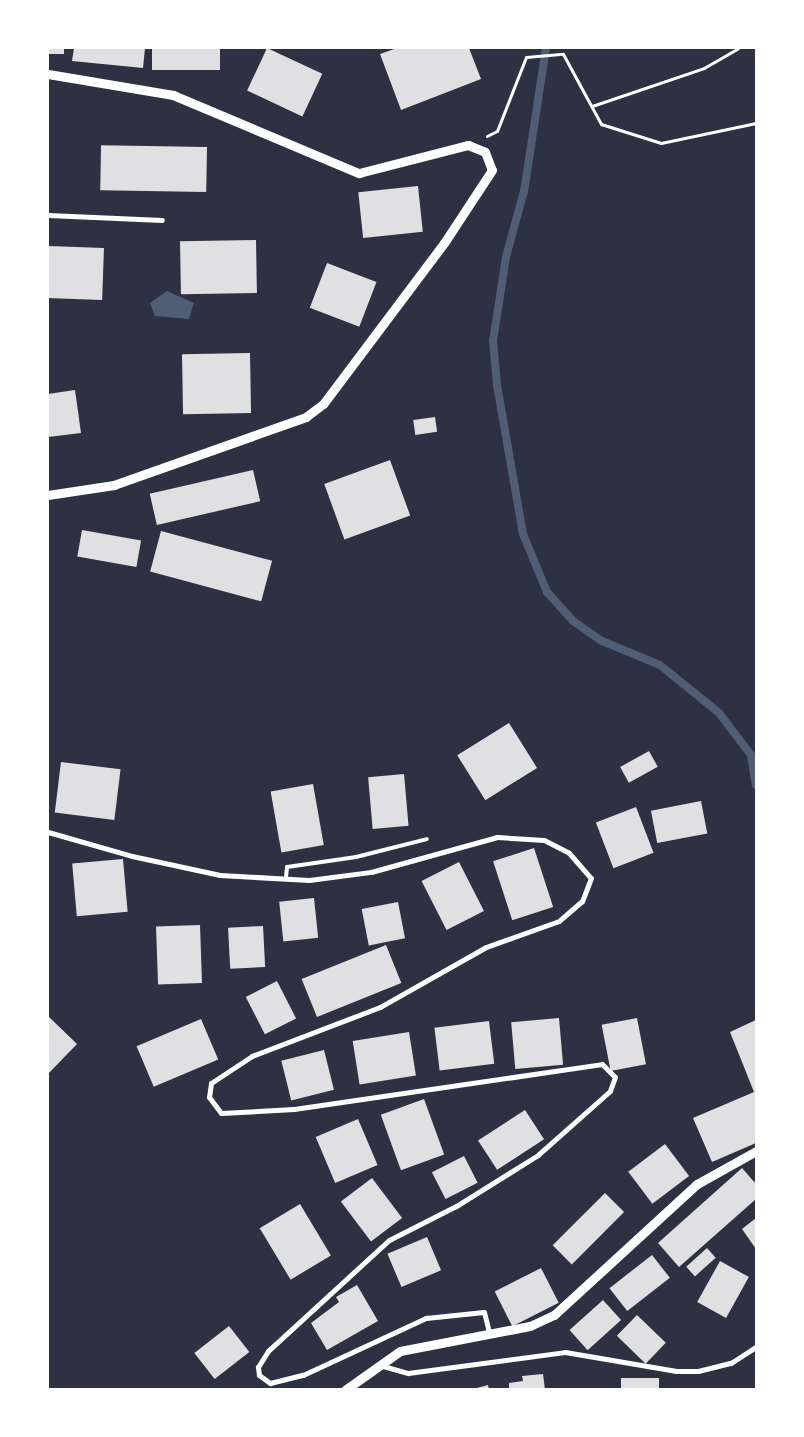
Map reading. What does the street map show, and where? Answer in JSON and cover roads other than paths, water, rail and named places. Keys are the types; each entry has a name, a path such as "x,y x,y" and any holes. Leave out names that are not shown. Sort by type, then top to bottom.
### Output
{"street":[{"path":"48,74 173,95 360,173 468,145 480,148 488,157 492,170 488,180 323,404 288,425 114,485 48,495"},
{"path":"48,215 162,220"},
{"path":"48,832 132,856 220,875 286,877 309,880 371,872 497,837 544,840 569,853 591,878 582,901 559,921 486,947 380,1007 252,1056 211,1082 209,1096 221,1113 294,1109 602,1064 615,1077 610,1091 538,1155 456,1206 389,1240 268,1351 260,1361 259,1375 270,1383 303,1375 426,1318 484,1312 489,1332"},
{"path":"345,1390 383,1366 400,1351 489,1332 530,1326 554,1315 697,1184 756,1151"},
{"path":"383,1366 408,1373 565,1352 676,1371 698,1371 731,1363 756,1347"}],"lane":[{"path":"286,877 288,867 356,857 427,839"}],"water":[{"path":"167,291 194,303 189,319 155,316 150,303"}],"waterway":[{"path":"546,48 524,191 506,257 493,341 497,385 523,534 547,592 573,621 602,641 660,665 719,713 751,755 756,785"}]}
